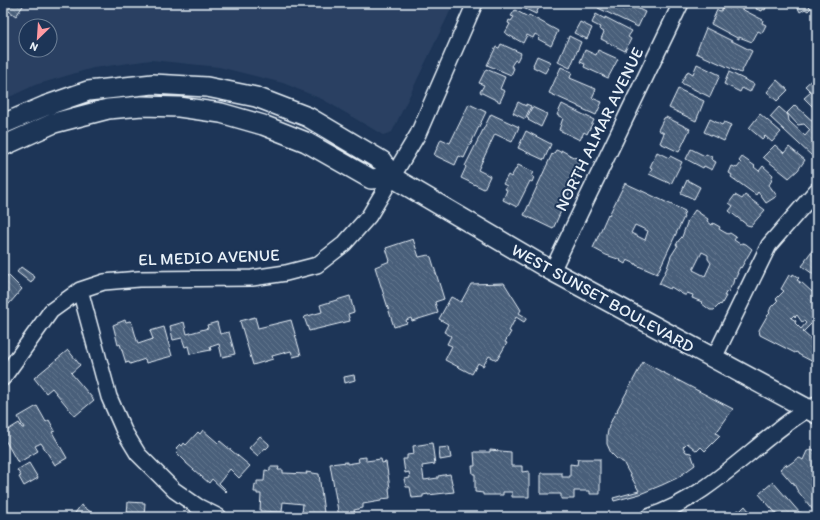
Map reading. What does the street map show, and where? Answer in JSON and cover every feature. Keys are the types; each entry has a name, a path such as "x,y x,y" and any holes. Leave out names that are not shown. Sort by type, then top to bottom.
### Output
{"main road":[{"name":"WEST SUNSET BOULEVARD","path":"3,124 45,106 88,91 153,84 207,87 256,97 308,117 382,161 392,177 552,271 714,358 814,409"},
{"path":"3,146 54,123 108,109 142,106 180,107 221,113 263,125 306,142 371,179 392,177"}],"street":[{"name":"EL MEDIO AVENUE","path":"3,378 50,311 80,290 104,282 139,279 252,278 286,273 317,265 344,244 369,216 418,134 475,3"},
{"name":"NORTH ALMAR AVENUE","path":"552,271 681,3"},
{"path":"714,358 769,245 817,190"},
{"path":"80,290 109,397 124,431 138,454 174,490 197,506 219,517"},
{"path":"648,517 690,498 728,471 782,428 814,409"}],"shaded area":[{"path":"3,3 454,3 392,132 383,135 324,100 283,83 219,67 151,60 93,68 35,85 3,100"}],"building":[{"path":"3,3 25,3 16,16 3,7"},
{"path":"523,3 541,3 536,14 521,7"},
{"path":"600,3 629,3 645,12 638,27 598,8"},
{"path":"725,3 730,3 763,20 762,23 766,25 762,33 758,31 752,42 739,37 739,39 711,24 717,10 721,11"},
{"path":"748,3 768,3 765,10 763,9 762,11 756,9 757,6 752,4 751,7 747,5"},
{"path":"801,3 811,3 809,6 811,8 808,11 805,9 800,12 797,6"},
{"path":"515,10 528,17 529,15 558,31 551,46 538,39 540,37 535,34 533,38 527,35 523,43 505,33 510,24 508,23 509,20 511,21 514,17 511,16"},
{"path":"596,14 632,31 628,37 631,39 625,51 601,39 604,32 599,29 600,27 592,23"},
{"path":"580,22 592,28 587,39 574,33"},
{"path":"706,28 752,51 741,73 696,53"},
{"path":"569,36 581,42 570,68 558,62"},
{"path":"501,44 521,53 517,61 515,60 511,66 514,68 511,75 487,65 496,47 499,48"},
{"path":"585,50 596,55 598,50 618,59 608,78 584,67 585,64 580,62"},
{"path":"537,56 551,62 545,73 533,67"},
{"path":"697,64 720,75 710,97 681,83 688,71 693,74"},
{"path":"561,67 572,72 570,78 596,89 592,98 602,102 596,115 549,93"},
{"path":"486,69 505,77 500,89 505,91 500,102 480,92 484,85 479,83"},
{"path":"729,72 754,84 750,92 742,88 740,92 724,84"},
{"path":"817,75 817,111 804,98 811,92 805,86"},
{"path":"777,80 788,90 777,101 767,92"},
{"path":"678,89 704,101 696,121 669,108"},
{"path":"518,102 526,106 526,104 531,106 525,119 513,113"},
{"path":"469,104 486,112 464,158 459,156 455,165 434,155 441,139 450,143"},
{"path":"562,104 594,120 587,134 584,132 580,140 559,130 563,118 557,115"},
{"path":"795,105 817,125 817,149 812,156 770,117 779,107 788,115 789,121 805,136 810,130 804,124 798,125 787,113"},
{"path":"532,107 547,114 541,127 527,118"},
{"path":"491,114 519,127 512,142 495,134 478,170 490,176 484,189 461,178 466,167 465,166"},
{"path":"760,114 781,132 772,142 765,136 762,139 749,128"},
{"path":"666,117 690,129 679,152 660,143 664,133 658,130"},
{"path":"710,119 722,125 724,122 731,125 724,141 704,132"},
{"path":"526,131 551,144 544,160 518,148"},
{"path":"775,145 784,153 789,147 805,160 798,170 789,178 763,157"},
{"path":"691,149 705,156 706,154 712,157 711,159 716,162 712,170 704,166 703,168 686,159"},
{"path":"556,150 561,152 561,150 583,162 553,229 524,215 552,154 553,155"},
{"path":"657,152 682,162 671,184 649,174 652,168 650,167"},
{"path":"742,157 755,166 754,167 759,171 763,166 773,175 769,185 777,196 766,203 758,192 756,195 731,177 732,175 729,173 732,166 737,168 741,163 739,161"},
{"path":"518,165 534,172 532,176 534,177 532,182 530,181 517,207 503,200 507,186 503,184 508,175 511,177"},
{"path":"687,180 700,187 694,199 681,193"},
{"path":"625,183 685,211 684,217 657,274 627,260 625,264 620,261 621,260 606,255 593,248 608,214 609,215","holes":["635,225 648,231 645,240 631,233"]},
{"path":"735,195 742,199 745,195 765,210 751,226 747,225 729,211 733,206 729,203"},
{"path":"695,210 708,219 707,221 712,225 713,223 720,227 719,229 724,232 728,234 730,233 736,237 734,240 740,244 746,244 752,249 741,268 740,267 733,283 724,296 726,296 721,305 720,304 714,310 710,310 701,303 702,302 692,298 693,295 687,293 684,295 671,287 670,289 659,284 671,256 678,245 676,245 682,237 688,220","holes":["702,252 708,255 708,259 711,263 705,276 693,270"]},
{"path":"413,239 419,257 428,255 431,257 444,299 435,302 438,313 412,321 411,318 406,320 407,323 394,327 375,267 390,261 386,248"},
{"path":"817,244 817,277 802,266"},
{"path":"21,267 35,277 31,283 17,272"},
{"path":"793,274 799,278 797,280 800,282 799,283 801,282 812,292 817,292 817,335 812,330 815,328 811,324 803,332 813,341 817,337 817,364 760,335 759,330 770,313 771,307 784,291 781,289 789,275 792,277","holes":["794,315 795,317 797,315 802,322 804,321 806,323 801,329 795,323 796,321 791,318"]},
{"path":"8,275 22,289 3,311 3,276 5,278"},
{"path":"504,283 521,310 519,313 527,318 524,322 516,317 509,331 511,332 505,342 507,343 497,360 489,356 483,366 478,363 472,374 445,360 452,346 447,344 451,336 444,332 448,324 439,319 451,297 461,302 471,284"},
{"path":"350,296 354,312 348,314 350,321 309,331 304,317 322,312 320,305"},
{"path":"255,317 258,328 291,320 301,355 293,357 291,351 272,356 273,359 253,365 240,321"},
{"path":"125,320 126,322 130,321 132,323 138,344 153,339 150,331 164,327 172,356 146,363 145,359 130,364 129,362 126,363 120,344 118,345 113,325"},
{"path":"184,322 187,334 208,328 207,325 217,322 220,334 229,332 235,354 222,357 219,344 210,347 211,350 190,354 188,346 185,347 182,338 173,340 170,326"},
{"path":"68,350 80,365 71,373 94,400 75,416 52,388 46,393 34,378"},
{"path":"643,362 733,409 716,433 720,436 705,451 701,447 697,451 687,443 683,447 686,452 691,453 695,465 677,478 662,485 640,494 614,501 613,498 639,491 623,462 611,453 607,444 607,435 615,413 618,411 617,410"},
{"path":"354,375 355,380 345,383 344,377"},
{"path":"37,406 46,422 49,420 55,431 52,432 67,458 55,465 41,443 35,446 38,451 18,463 5,440 3,441 3,433 19,423 22,428 24,428 18,417"},
{"path":"203,430 218,443 220,441 250,466 239,478 230,469 219,483 227,491 226,492 212,479 209,483 176,452 178,450 176,448 180,444 182,446 184,443 186,445 198,432 200,434"},
{"path":"260,436 269,444 269,446 266,449 265,448 258,456 249,448"},
{"path":"432,443 435,464 422,466 424,480 450,474 454,492 428,494 423,495 423,497 412,498 410,487 406,487 404,479 410,478 409,472 405,473 403,459 407,459 407,455 414,454 413,446"},
{"path":"449,447 451,458 440,460 439,448"},
{"path":"812,449 817,452 817,484 812,485 817,492 817,515 797,490 793,482 792,483 780,469 786,464 787,466 797,459 800,458 803,460 807,451"},
{"path":"490,450 511,452 511,466 522,466 522,472 529,471 529,497 512,497 512,492 503,492 503,495 483,495 483,493 475,492 475,474 473,474 472,466 475,466 474,452 490,452"},
{"path":"366,457 366,461 381,459 382,463 386,462 390,498 363,504 363,508 354,510 355,514 339,517 330,464 359,462 358,458"},
{"path":"578,459 600,459 600,494 590,494 590,491 574,491 574,499 561,499 561,494 541,494 541,473 562,473 562,477 570,477 570,464 577,465"},
{"path":"29,463 38,478 24,486 19,477 21,476 17,470"},
{"path":"270,467 279,467 278,470 283,470 283,473 307,474 306,472 319,474 324,513 302,513 303,504 283,502 282,512 260,511 261,494 254,492 255,484 257,485 257,481 264,481 265,470 270,471"},
{"path":"773,482 805,517 779,517 759,494"},
{"path":"128,502 145,503 144,517 123,517 127,513"},
{"path":"81,505 98,517 72,517"},
{"path":"745,506 754,517 733,517 735,515 733,514 738,510 740,511"}]}
